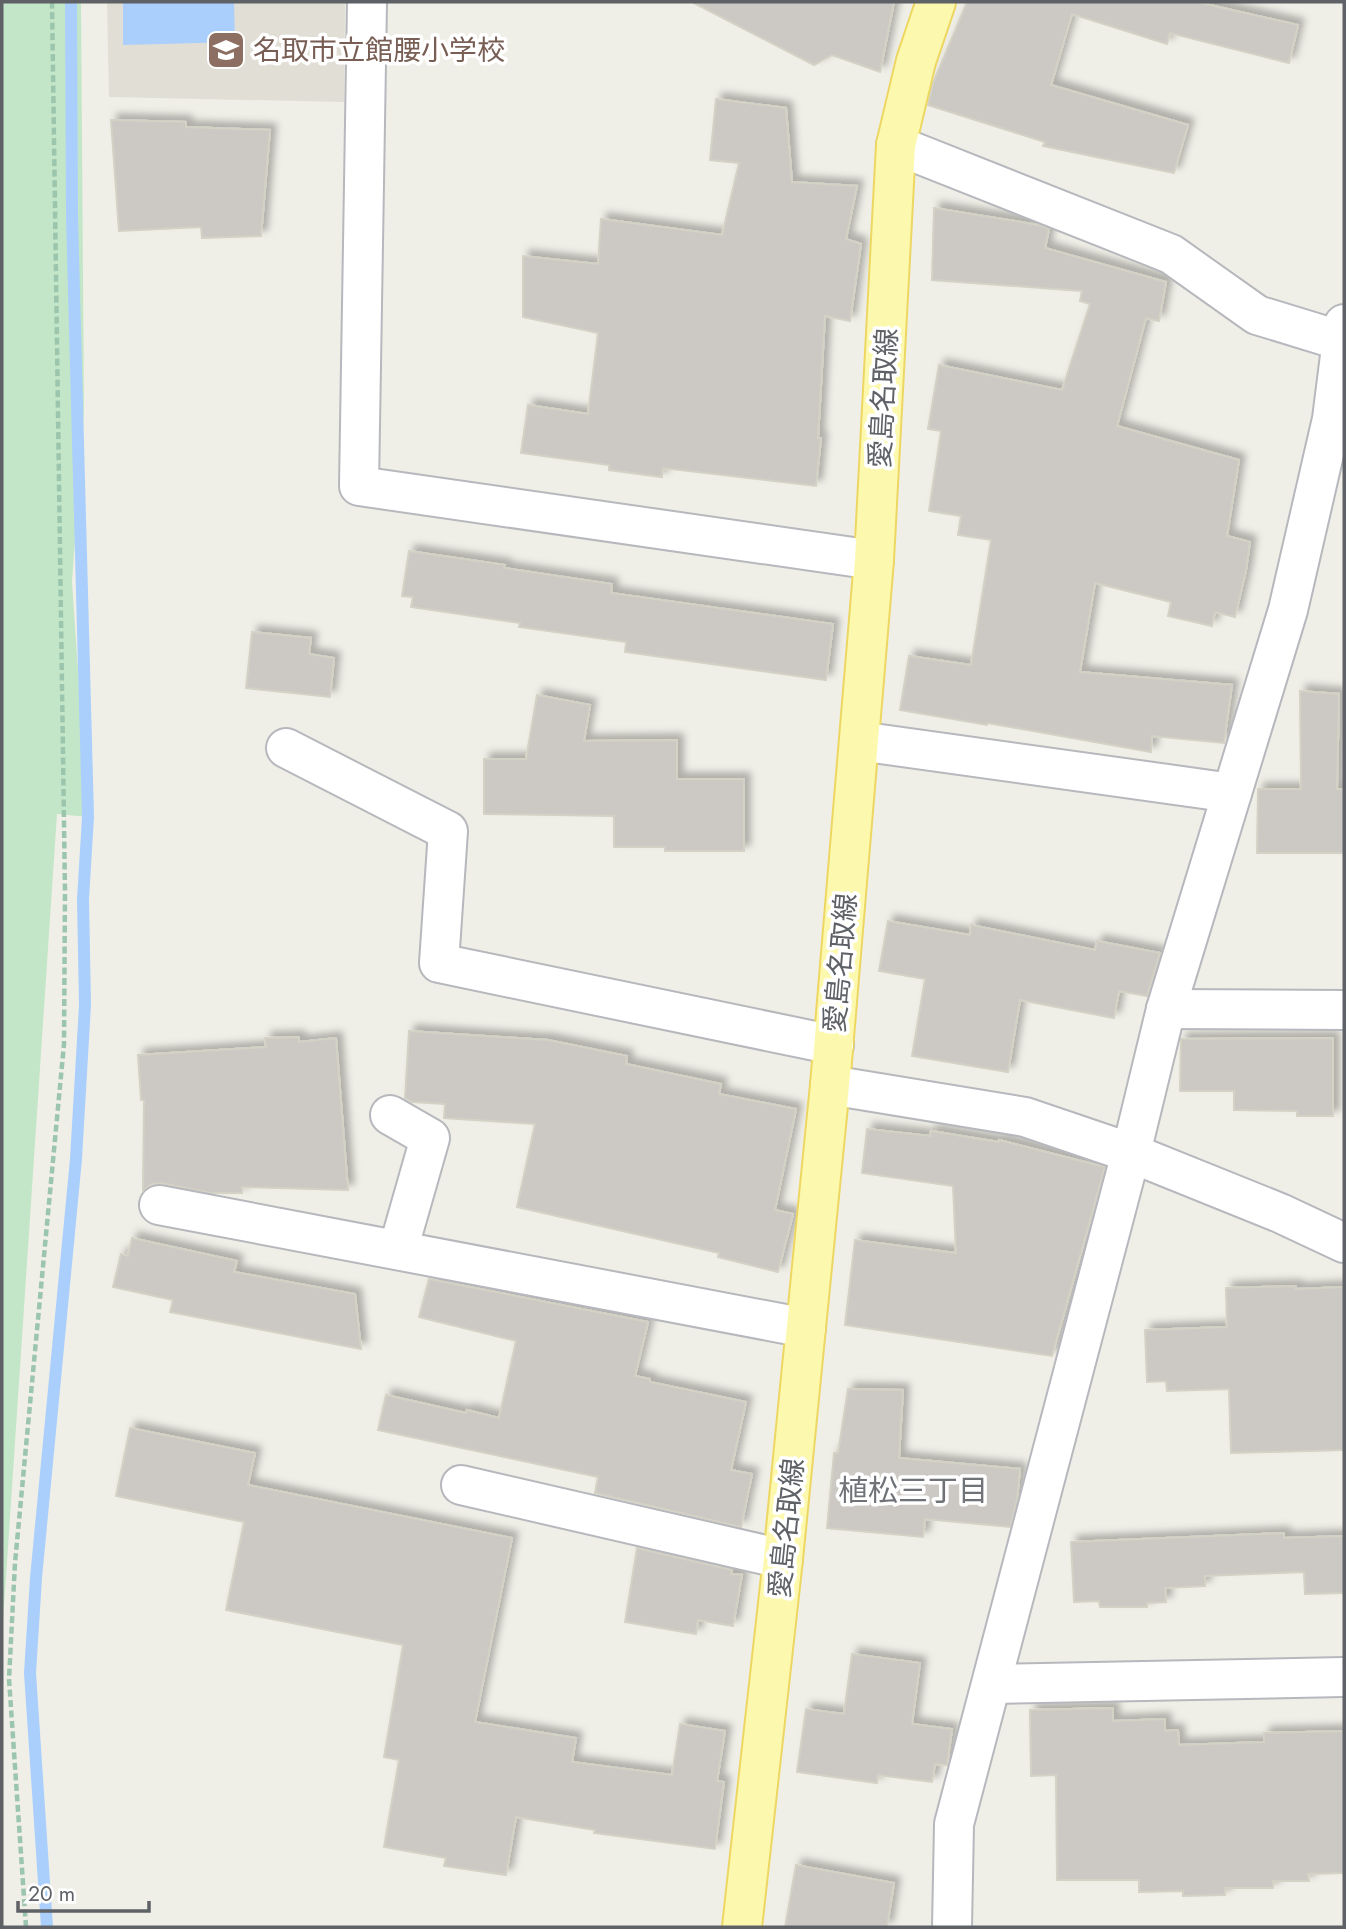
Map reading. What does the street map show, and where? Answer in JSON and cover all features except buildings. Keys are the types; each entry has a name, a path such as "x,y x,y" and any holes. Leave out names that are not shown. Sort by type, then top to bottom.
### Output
{"main road":[{"name":"愛島名取線","path":"743,1927 834,1045 874,560 896,145 916,61 936,2"}],"street":[{"path":"367,2 359,486 874,560"},
{"path":"896,145 1171,254 1257,315 1343,333 1332,419 1288,610 1166,1009 954,1824 952,1927"},
{"path":"859,741 1232,793"},
{"path":"286,748 448,831 439,963 834,1045"},
{"path":"1166,1009 1344,1010"},
{"path":"830,1085 1025,1118 1130,1153 1280,1213 1344,1243"},
{"path":"390,1115 430,1138 398,1250"},
{"path":"159,1205 806,1328"},
{"path":"461,1485 783,1559"},
{"path":"992,1684 1344,1677"}],"path":[{"path":"26,1927 9,1679 15,1563 64,1044 65,891 52,2"}],"shaded area":[{"name":"名取市立館腰小学校","path":"107,2 345,2 344,102 109,97"}],"green space":[{"path":"2,2 81,2 84,410 72,582 88,817 57,814 2,1637"}],"water":[{"path":"123,2 234,2 235,42 123,45"}],"waterway":[{"path":"47,1927 30,1673 36,1578 76,1159 85,1005 83,899 88,817 72,217 71,2"}],"place":[{"name":"名取市立館腰小学校","path":"226,50"}],"district":[{"name":"植松三丁目","path":"913,1491"}]}
